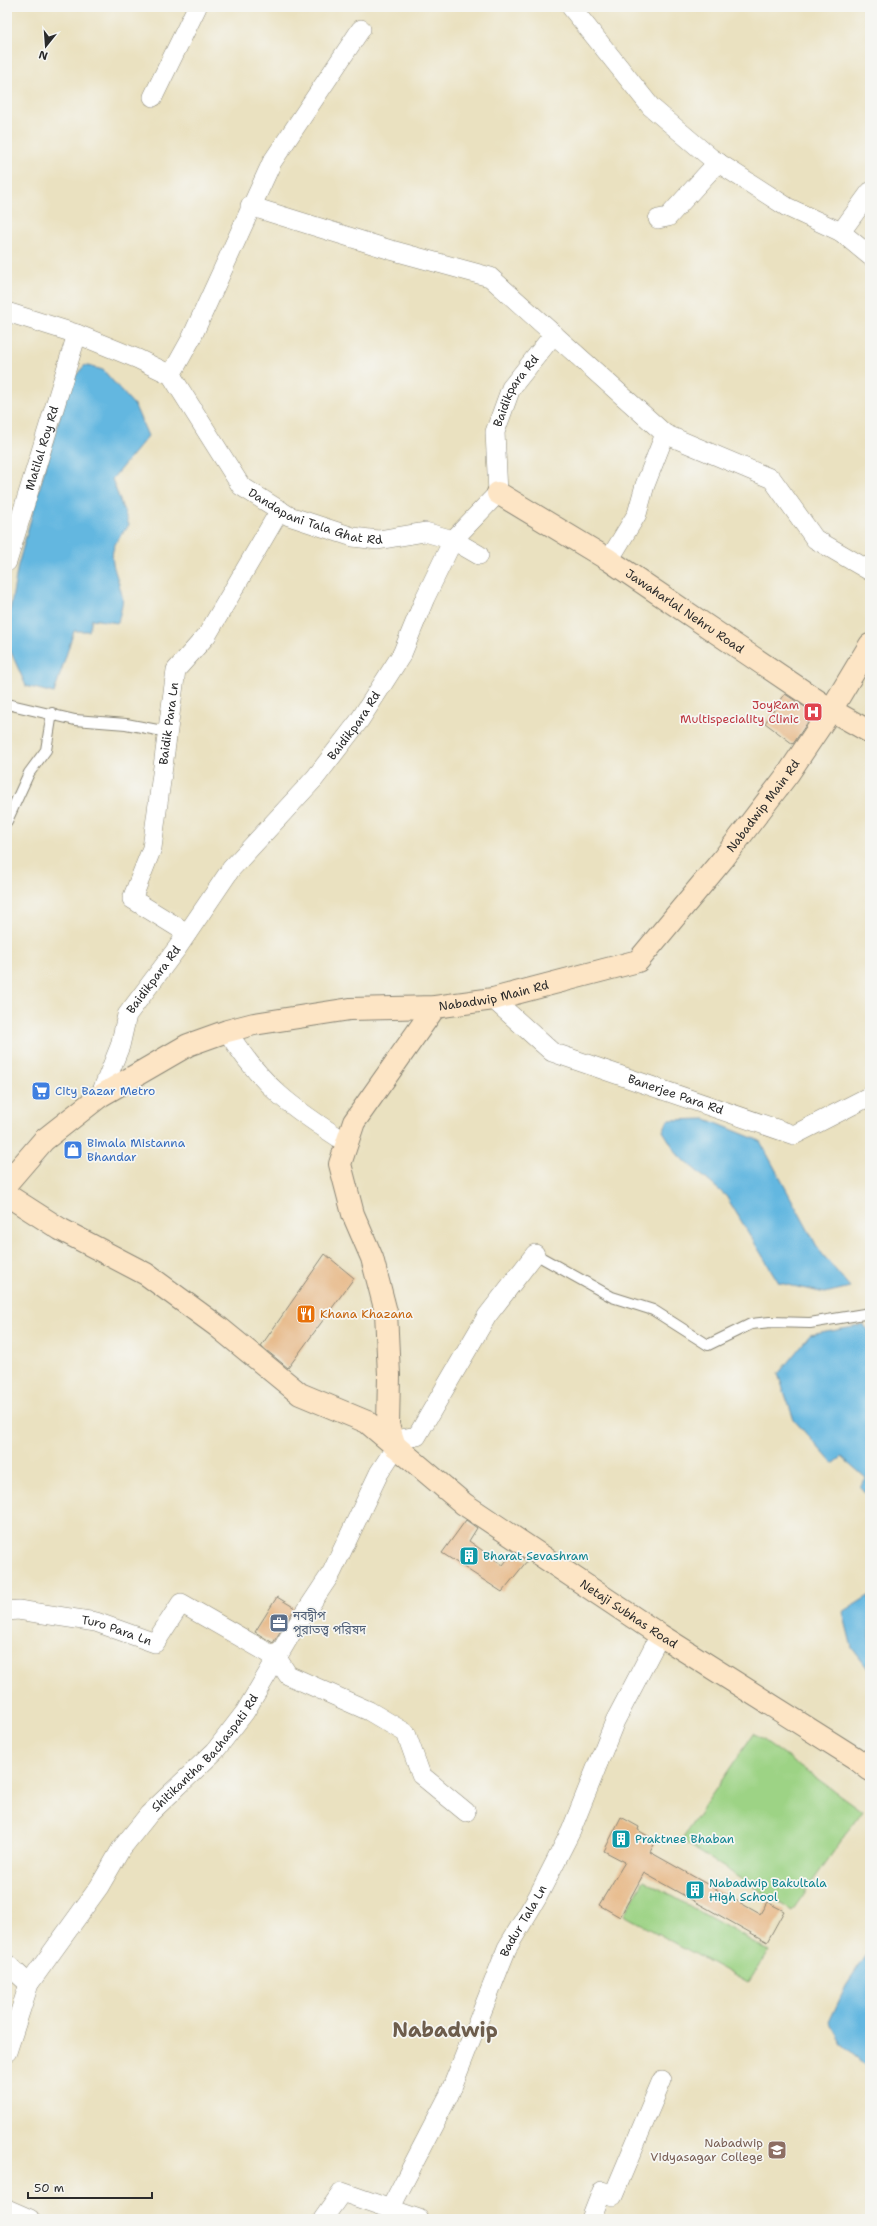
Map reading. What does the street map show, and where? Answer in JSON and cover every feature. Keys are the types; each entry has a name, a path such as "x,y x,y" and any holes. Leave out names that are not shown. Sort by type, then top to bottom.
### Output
{"main road":[{"name":"Jawaharlal Nehru Road","path":"498,493 609,560 831,710 870,732"},
{"name":"Nabadwip Main Rd","path":"7,1182 44,1140 100,1096 188,1045 227,1031 254,1024 350,1009 435,1007 493,999 638,961 724,859 788,774 831,710 870,645"},
{"path":"398,1443 388,1425 389,1374 386,1312 372,1258 353,1214 340,1164 354,1122 435,1007"},
{"name":"Netaji Subhas Road","path":"7,1195 60,1229 146,1274 217,1326 300,1394 367,1422 398,1443 464,1504 660,1635 855,1758 870,1770"}],"street":[{"path":"153,97 197,7"},
{"path":"571,7 651,107 718,162 787,207 841,232 870,256"},
{"path":"7,312 77,334 138,359 171,375 191,339 250,206 272,162 361,29"},
{"path":"658,219 668,218 718,162"},
{"path":"841,232 870,192"},
{"path":"250,206 391,250 490,277 665,434 772,479 815,539 870,571"},
{"name":"Matilal Roy Rd","path":"7,562 77,334"},
{"name":"Baidikpara Rd","path":"100,1096 120,1046 127,1015 187,934 231,869 315,778 359,721 402,654 425,598 453,540 498,493 494,432 511,388 554,334"},
{"name":"Dandapani Tala Ghat Rd","path":"171,375 241,486 289,516 353,537 378,540 425,532 453,540 479,555"},
{"path":"609,560 637,514 645,485 665,434"},
{"name":"Baidik Para Ln","path":"187,934 132,899 152,848 176,670 206,635 280,510"},
{"name":"Banerjee Para Rd","path":"493,999 552,1052 794,1135 870,1096"},
{"path":"227,1031 258,1076 277,1094 303,1115 347,1143"},
{"path":"398,1443 417,1436 487,1316 535,1254"},
{"name":"Shitikantha Bachaspati Rd","path":"7,2052 28,1984 99,1887 121,1849 149,1814 215,1750 245,1712 280,1662 332,1572 379,1473 398,1443"},
{"name":"Turo Para Ln","path":"7,1611 18,1610 96,1622 155,1643 181,1603 280,1662"},
{"name":"Badur Tala Ln","path":"390,2209 449,2095 507,1948 537,1898 571,1831 615,1722 660,1635"},
{"path":"280,1662 288,1675 369,1711 406,1733 421,1775 466,1812"},
{"path":"7,1964 28,1984"},
{"path":"591,2219 602,2191 613,2196 662,2080"},
{"path":"323,2219 342,2192 419,2219"},
{"path":"7,2210 30,2219"}],"lane":[{"path":"7,704 52,713 75,720 126,724 168,732"},
{"path":"7,821 29,773 46,750 52,713"},
{"path":"535,1254 612,1297 653,1310 708,1345 750,1324 770,1322 810,1323 870,1313"}],"green space":[{"path":"754,1733 862,1811 792,1911 681,1840"},
{"path":"644,1880 769,1951 748,1983 624,1915"}],"water":[{"path":"85,365 103,370 135,406 148,436 112,479 129,525 115,544 112,559 122,599 118,623 92,619 89,631 74,631 54,693 26,686 7,643 7,628 18,565 69,383"},
{"path":"706,1119 760,1141 819,1250 850,1287 825,1293 779,1283 726,1196 678,1155 663,1131 668,1120"},
{"path":"864,1325 870,1332 870,1498 860,1487 866,1478 842,1457 833,1464 794,1420 778,1374 810,1335"},
{"path":"870,1595 869,1670 852,1648 843,1612"},
{"path":"870,1950 870,2069 843,2046 829,2022 846,1986"}],"building":[{"path":"785,694 814,713 793,744 765,723"},
{"name":"Khana Khazana","path":"325,1254 354,1278 288,1368 261,1346"},
{"name":"Bharat Sevashram","path":"466,1520 477,1528 469,1541 503,1565 513,1552 527,1561 502,1592 442,1553"},
{"name":"নবদ্বীপ পুরাতত্ত্ব পরিষদ","path":"277,1597 295,1608 273,1643 255,1632"},
{"name":"Nabadwip Bakultala High School","path":"621,1817 639,1827 638,1830 656,1841 650,1852 760,1914 767,1902 784,1911 767,1942 644,1873 620,1917 599,1905 625,1862 604,1851"}],"place":[{"name":"JoyRam Multispeciality Clinic","path":"813,712"},
{"name":"City Bazar Metro","path":"41,1091"},
{"name":"Bimala Mistanna Bhandar","path":"73,1150"},
{"name":"Khana Khazana","path":"306,1314"},
{"name":"Bharat Sevashram","path":"469,1556"},
{"name":"নবদ্বীপ পুরাতত্ত্ব পরিষদ","path":"279,1623"},
{"name":"Praktnee Bhaban","path":"621,1839"},
{"name":"Nabadwip Bakultala High School","path":"695,1890"},
{"name":"Nabadwip Vidyasagar College","path":"777,2150"}],"district":[{"name":"Nabadwip","path":"445,2030"}]}
